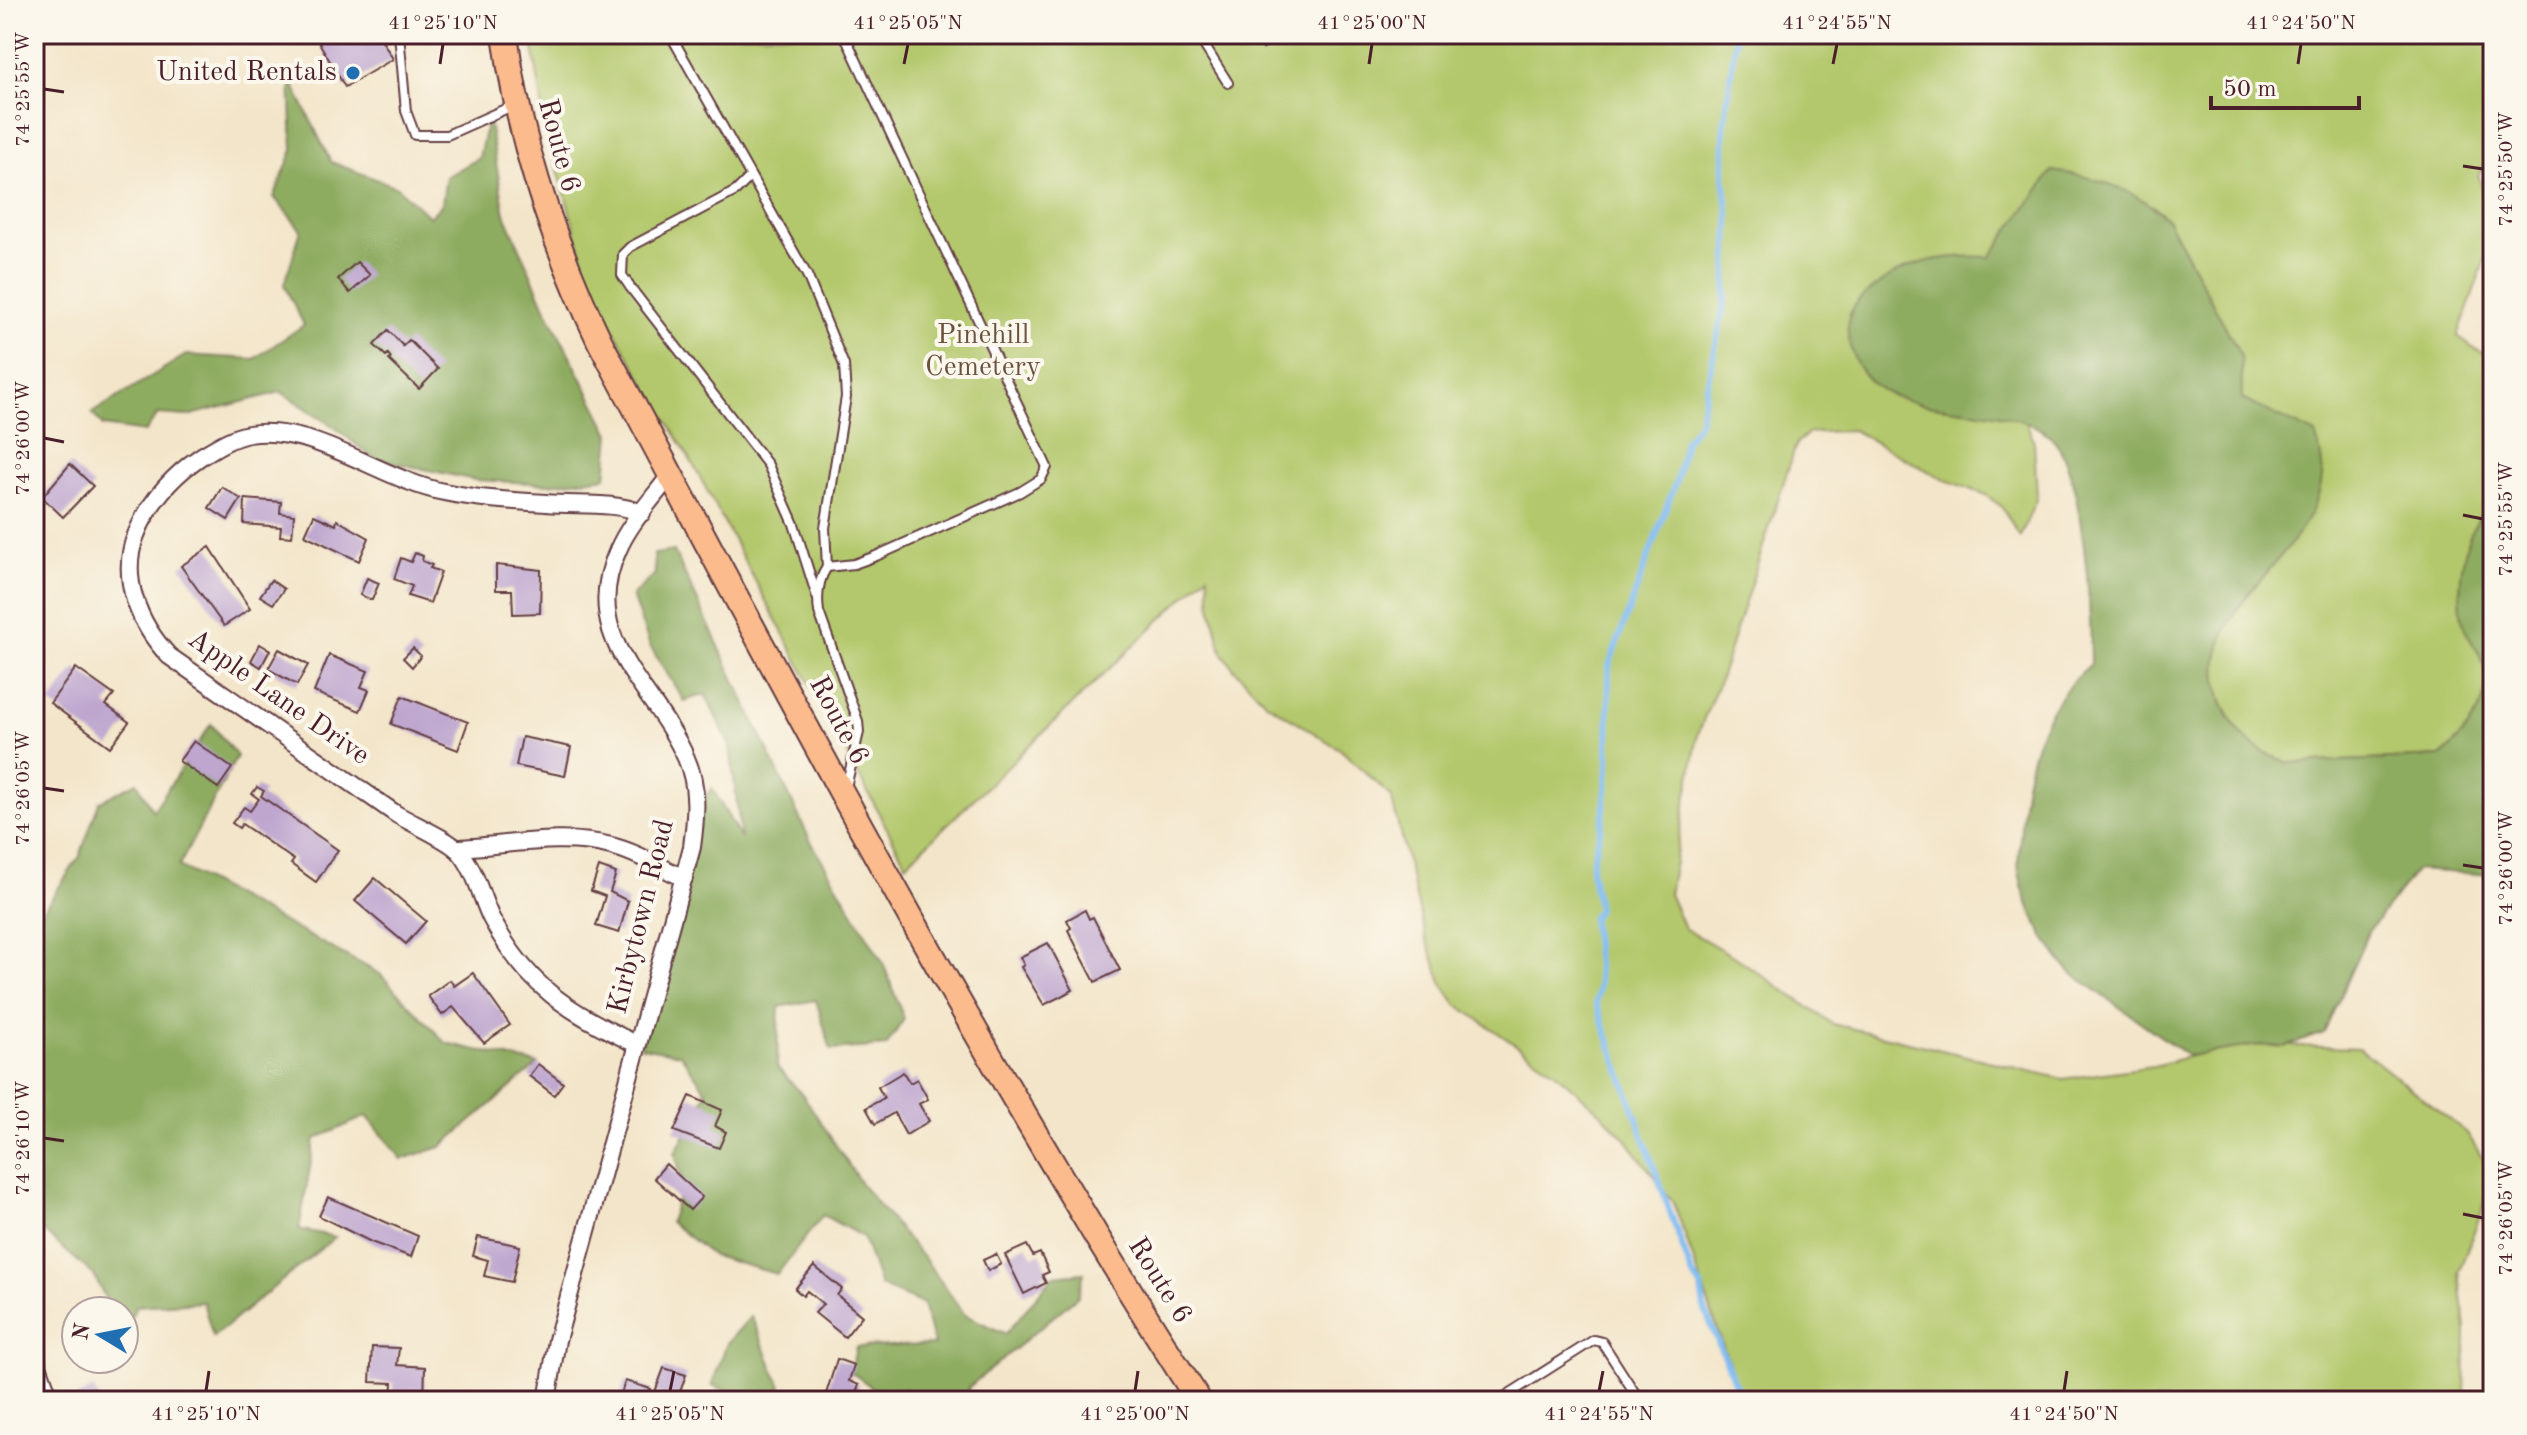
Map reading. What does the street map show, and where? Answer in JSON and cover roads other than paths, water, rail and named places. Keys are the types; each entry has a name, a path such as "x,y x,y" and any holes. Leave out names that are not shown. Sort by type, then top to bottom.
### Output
{"main road":[{"name":"Route 6","path":"505,34 515,104 545,213 569,277 670,475 843,795 991,1059 1199,1401"}],"street":[{"name":"Apple Lane Drive","path":"456,848 396,814 169,656 142,620 130,583 130,548 141,522 159,493 183,469 227,441 264,432 301,439 398,478 445,493 545,503 625,506 642,513"},
{"name":"Kirbytown Road","path":"547,1401 557,1340 694,832 693,779 675,738 623,661 608,619 610,572 622,541 670,475"},
{"path":"636,1044 588,1021 549,996 533,981 499,933 456,848 566,840 597,843 627,852 684,878"}],"lane":[{"path":"399,34 406,111 415,135 447,135 515,104"},
{"path":"670,34 807,275 846,376 825,528 827,567 822,574 817,598"},
{"path":"827,567 854,564 876,556 992,505 1041,479 1047,467 844,34"},
{"path":"1197,34 1228,83"},
{"path":"750,177 736,191 630,247 623,254 621,268 630,287 768,465 794,524 859,732 843,795"},
{"path":"1498,1401 1594,1340 1602,1342 1640,1401"},
{"path":"34,1342 55,1401"}],"waterway":[{"path":"1736,34 1724,126 1724,175 1729,220 1726,297 1699,423 1685,441 1676,481 1609,665 1608,769 1603,820 1591,868 1598,909 1592,919 1599,983 1596,1003 1692,1274 1701,1286 1704,1308 1742,1401"}],"place":[{"name":"United Rentals","path":"353,73"}],"park label":[{"name":"Pinehill Cemetery","path":"983,352"}]}
